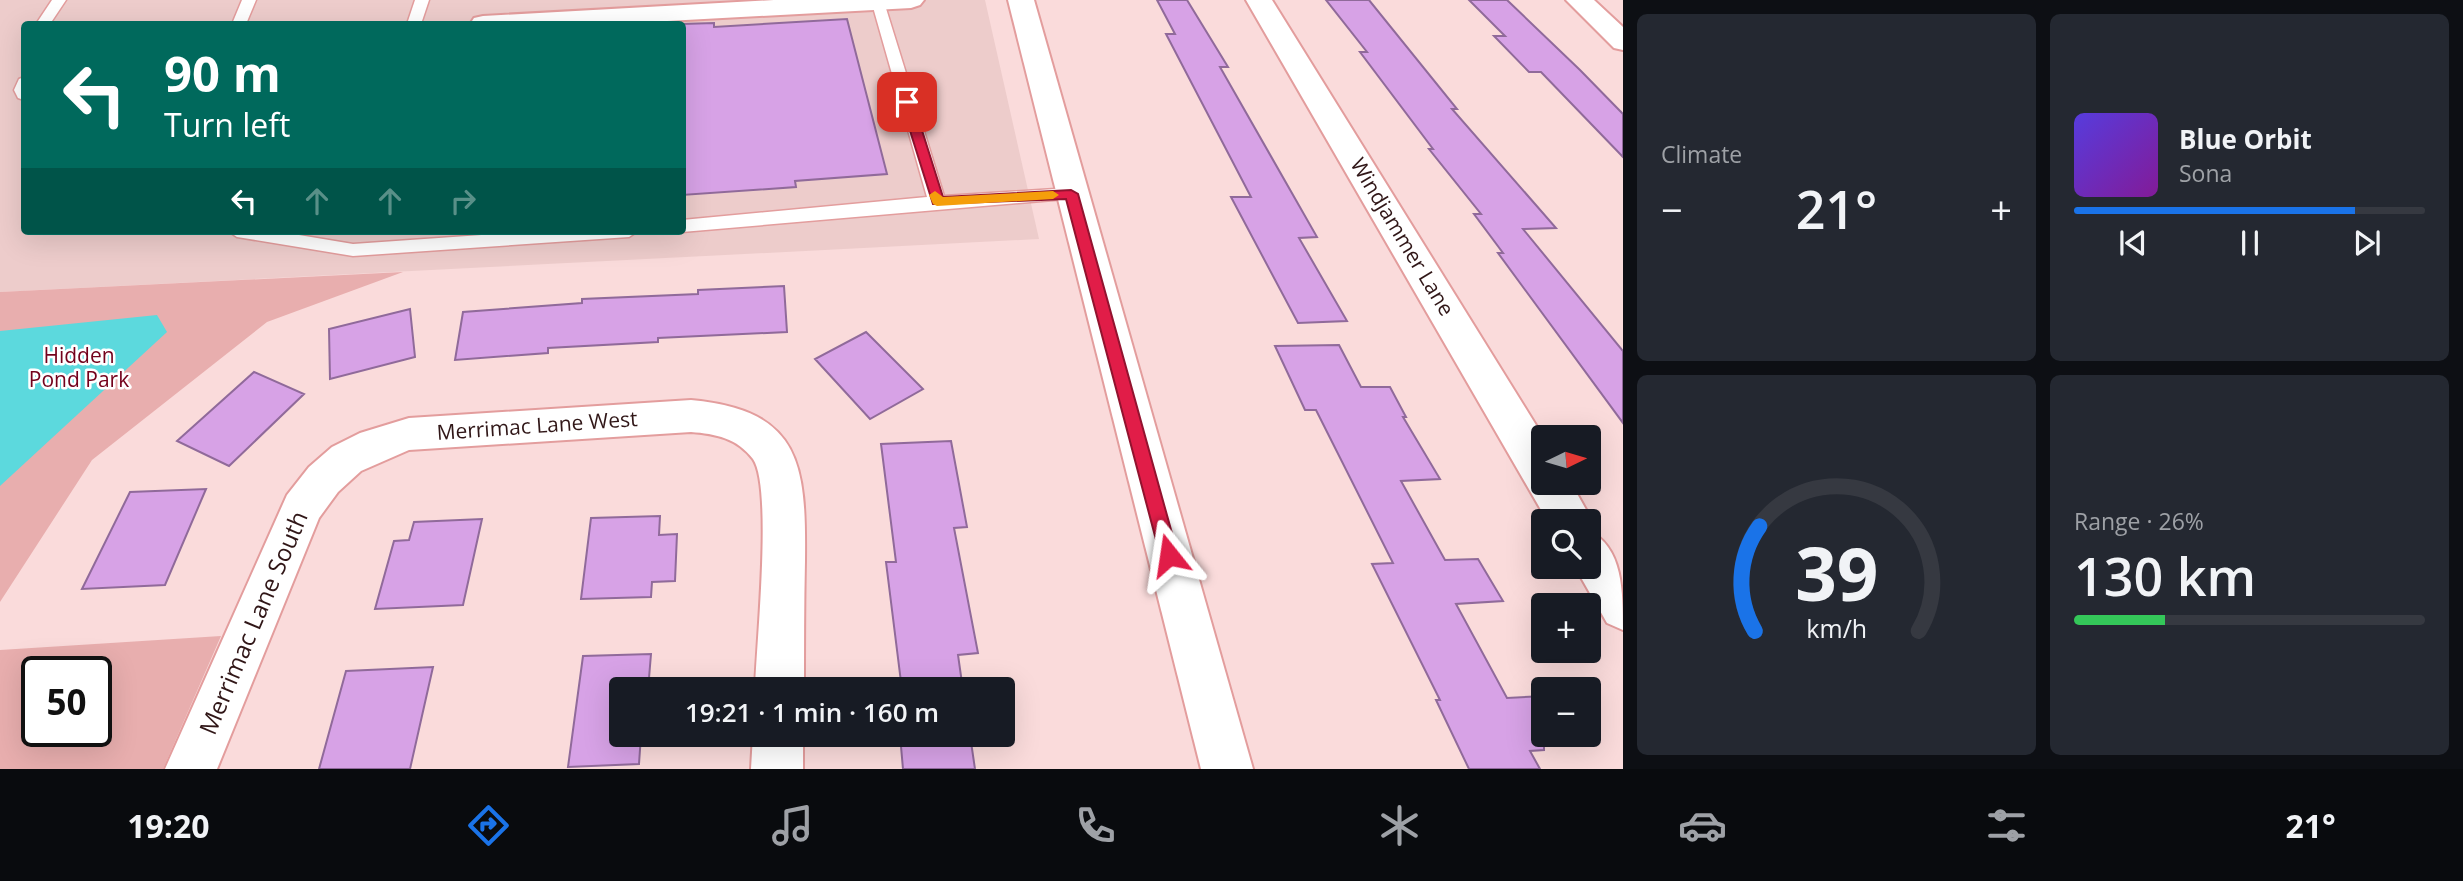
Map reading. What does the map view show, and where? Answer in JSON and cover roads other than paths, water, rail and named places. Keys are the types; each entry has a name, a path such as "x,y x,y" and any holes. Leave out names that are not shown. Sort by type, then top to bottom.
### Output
{"street":[{"path":"535,21 911,0"},
{"path":"1021,0 1227,769"},
{"name":"Windjammer Lane","path":"1259,0 1531,453"},
{"path":"1579,0 1623,42"},
{"name":"Merrimac Lane West","path":"322,478 380,441 409,434 691,416 715,417 738,424 760,437 772,453 782,475 779,677"},
{"name":"Merrimac Lane South","path":"191,769 302,508 322,478"},
{"path":"1601,571 1623,608"},
{"path":"776,769 777,747"}],"lane":[{"path":"45,21 59,0"},
{"path":"240,21 249,0"},
{"path":"415,21 422,0"},
{"path":"865,2 937,201"},
{"path":"686,226 937,201 1071,194"},
{"path":"261,235 353,250 571,235"}],"water":[{"path":"157,315 167,332 0,486 0,331"}],"park label":[{"name":"Hidden Pond Park","path":"79,368"}]}
